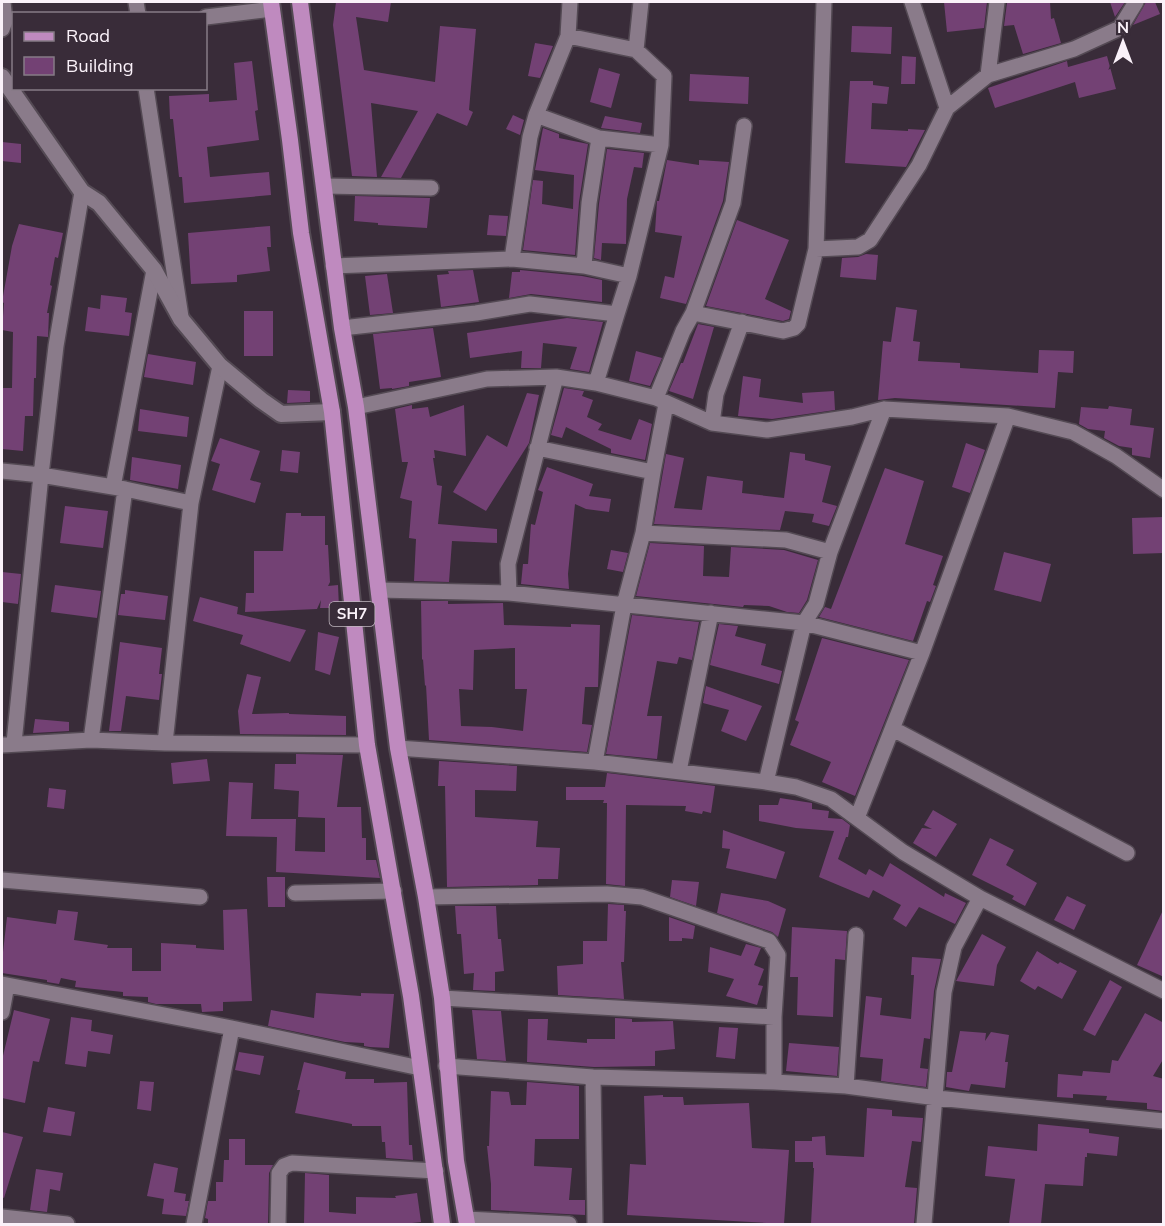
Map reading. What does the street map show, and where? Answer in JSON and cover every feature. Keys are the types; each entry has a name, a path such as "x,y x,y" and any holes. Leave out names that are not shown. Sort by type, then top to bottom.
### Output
{"main road":[{"name":"SH7","path":"300,2 333,266 356,407 398,748 442,998 446,1066 456,1161 467,1222"},
{"name":"SH7","path":"271,5 301,233 332,412 367,745 394,891 442,1224"}],"street":[{"path":"3,2 6,24"},
{"path":"512,259 530,137 536,115 568,36 570,2"},
{"path":"636,50 641,2"},
{"path":"693,313 783,331 794,328 798,324 816,249 824,2"},
{"path":"912,2 947,108"},
{"path":"988,75 997,2"},
{"path":"816,249 858,247 870,240 919,165 947,108 988,75 1074,49 1120,28 1136,2"},
{"path":"207,17 271,5"},
{"path":"568,36 636,50 664,76 661,146 629,276 596,383"},
{"path":"2,77 82,192 99,203 154,270 182,319 220,366 281,414 332,412"},
{"path":"146,90 182,319"},
{"path":"536,115 599,138 661,146"},
{"path":"595,762 624,605 643,533 661,401 683,331 693,313 733,203 744,126"},
{"path":"584,266 589,203 599,138"},
{"path":"324,186 431,188"},
{"path":"82,192 56,346 8,744 91,740 367,745"},
{"path":"333,266 512,259 584,266 629,276"},
{"path":"91,740 119,488 154,270"},
{"path":"342,328 476,313 530,304 616,314"},
{"path":"712,423 716,394 742,322"},
{"path":"165,743 191,503 220,366"},
{"path":"509,593 508,564 556,377"},
{"path":"356,407 487,379 556,377 596,383 661,401 712,423 767,430 852,417 884,409 1008,416 1073,432 1116,456 1164,490"},
{"path":"766,782 804,623 816,604 830,552 884,409"},
{"path":"857,818 922,653 1008,416"},
{"path":"537,448 652,472"},
{"path":"2,471 119,488 191,503"},
{"path":"643,533 786,540 830,552"},
{"path":"379,590 509,593 804,623 922,653"},
{"path":"679,771 711,613"},
{"path":"893,729 1126,853"},
{"path":"398,748 595,762 679,771 766,782 831,799 903,852 980,898 1164,991"},
{"path":"2,880 200,897"},
{"path":"295,893 394,891"},
{"path":"426,897 607,894 642,897 769,941 778,955 774,1017 774,1082"},
{"path":"924,1224 937,1098 944,992 954,947 980,898"},
{"path":"846,1086 856,935"},
{"path":"2,1012 4,984 232,1028 420,1068"},
{"path":"442,998 774,1017"},
{"path":"194,1224 232,1028"},
{"path":"446,1066 593,1077 846,1086 937,1098 1164,1121"},
{"path":"593,1077 595,1224"},
{"path":"278,1224 279,1173 284,1166 292,1163 436,1171"},
{"path":"2,1217 67,1224"},
{"path":"467,1222 569,1224"}],"building":[{"path":"336,2 391,2 388,22 356,17 364,70 435,82 440,26 476,29 469,110 473,112 467,126 437,113 401,178 381,177 418,111 371,103 377,177 352,176 333,25"},
{"path":"944,2 987,2 984,28 947,32"},
{"path":"1050,2 1051,19 1054,18 1061,43 1023,54 1014,25 1004,26 1007,3"},
{"path":"1110,2 1125,2 1115,17"},
{"path":"1146,2 1155,2 1160,14 1133,25"},
{"path":"852,26 892,27 891,54 851,52"},
{"path":"535,43 553,46 540,78 528,76"},
{"path":"902,56 916,57 915,84 901,84"},
{"path":"1107,56 1116,89 1079,98 1075,82 995,108 988,88 1067,61 1068,67"},
{"path":"252,61 259,140 207,147 210,177 269,172 271,195 184,203 173,119 170,119 169,96 209,94 209,102 237,100 234,63"},
{"path":"599,68 620,74 611,108 590,102"},
{"path":"690,74 749,77 748,104 689,101"},
{"path":"850,81 873,81 873,85 889,87 887,104 872,103 871,129 925,130 906,167 845,163"},
{"path":"513,115 524,120 520,135 506,129"},
{"path":"605,116 642,123 640,133 601,128"},
{"path":"543,128 559,134 559,138 588,144 579,202 575,255 523,250 533,180 543,181 542,204 573,209 574,175 535,170"},
{"path":"2,142 21,144 21,163 2,161"},
{"path":"607,149 644,153 642,168 634,167 627,199 626,244 602,243 601,260 594,258"},
{"path":"667,160 699,165 699,160 729,162 723,201 686,304 660,298 665,276 674,278 682,236 655,232 657,201 659,201"},
{"path":"355,196 430,198 427,228 354,221"},
{"path":"489,215 508,216 506,236 487,235"},
{"path":"737,220 789,240 765,299 791,311 789,319 783,321 706,306"},
{"path":"19,224 63,233 58,258 55,257 50,285 52,286 47,313 49,313 48,337 37,336 33,416 25,416 23,451 2,449 2,388 12,388 13,332 2,330 4,303 2,302 12,246"},
{"path":"270,226 271,247 267,247 270,271 237,275 237,282 191,284 188,233"},
{"path":"866,254 878,255 876,280 840,277 842,258"},
{"path":"473,270 479,302 441,307 437,275 449,274 448,271"},
{"path":"520,270 602,280 602,302 531,294 509,298 512,272 520,272"},
{"path":"387,274 393,313 370,315 365,276"},
{"path":"101,295 127,298 125,312 132,313 129,336 85,331 88,307 100,309"},
{"path":"896,307 917,310 913,341 920,342 918,361 960,363 960,368 1038,373 1039,350 1074,351 1073,373 1058,372 1055,408 895,398 878,400 883,341 891,342"},
{"path":"244,311 273,311 273,356 244,356"},
{"path":"567,318 603,322 589,372 570,369 577,347 543,343 541,368 521,368 522,351 470,358 467,333"},
{"path":"698,324 714,327 693,399 669,391"},
{"path":"433,328 441,377 409,382 409,386 380,389 373,334"},
{"path":"636,351 662,358 650,386 629,381"},
{"path":"148,354 196,362 193,385 144,377"},
{"path":"743,376 761,379 759,397 803,403 802,393 834,391 835,410 772,419 738,416"},
{"path":"564,388 584,391 582,396 593,400 587,417 602,424 598,430 631,440 639,419 652,424 645,460 611,453 611,449 566,427 562,438 551,435"},
{"path":"288,390 310,391 310,402 287,403"},
{"path":"527,393 539,395 529,443 486,511 453,492 487,435 507,447"},
{"path":"412,405 412,409 428,407 430,417 464,405 466,456 434,450 437,485 442,486 438,524 497,529 497,543 452,541 449,582 414,581 416,539 409,538 412,501 400,498 408,462 402,462 395,409"},
{"path":"1109,406 1132,409 1130,425 1154,428 1150,458 1132,455 1132,448 1119,446 1104,438 1105,431 1088,429 1079,424 1081,407 1108,409"},
{"path":"140,409 189,417 187,437 138,431"},
{"path":"220,438 260,451 250,480 261,483 255,503 212,490 220,464 211,461"},
{"path":"966,443 985,450 970,493 952,487"},
{"path":"282,450 300,452 298,473 280,471"},
{"path":"790,452 805,454 805,460 831,466 822,502 837,506 829,526 812,522 814,514 785,511 780,530 654,524 666,454 684,458 674,508 702,510 707,476 743,481 742,493 784,498"},
{"path":"132,457 181,465 178,489 130,480"},
{"path":"547,467 593,484 589,496 611,499 609,512 586,509 575,504 568,574 569,589 521,584 523,564 528,564 531,524 535,525 543,492 538,490"},
{"path":"885,468 924,481 905,544 943,556 933,585 936,586 930,602 927,601 913,641 819,617 825,607 831,609"},
{"path":"65,506 108,511 103,548 60,543"},
{"path":"286,513 301,513 301,516 325,516 325,545 328,545 330,582 328,586 338,585 339,608 320,608 321,600 317,609 245,612 246,593 254,593 254,551 283,551"},
{"path":"1164,517 1164,553 1133,554 1132,518"},
{"path":"650,543 704,546 703,576 729,577 731,547 784,550 818,560 807,600 799,613 787,612 769,606 744,605 743,607 636,596"},
{"path":"611,550 628,553 623,572 607,569"},
{"path":"1004,552 1051,564 1041,602 994,590"},
{"path":"2,572 21,574 18,604 2,602"},
{"path":"55,585 101,591 97,618 51,612"},
{"path":"125,590 168,596 165,620 118,615 121,594 125,594"},
{"path":"200,597 238,607 237,614 306,630 290,662 240,644 243,635 193,621"},
{"path":"421,601 448,601 448,604 503,603 504,625 571,627 571,624 600,625 598,687 585,687 582,724 592,725 587,752 429,740 426,685 422,660","holes":["515,648 515,689 527,689 523,731 461,726 459,689 473,690 474,650"]},
{"path":"632,615 699,622 692,660 679,657 677,664 657,661 647,716 662,716 657,759 606,754"},
{"path":"719,624 738,626 735,636 766,644 761,665 782,671 779,684 710,665"},
{"path":"318,632 339,637 330,675 315,670"},
{"path":"822,638 909,660 855,796 822,782 831,762 790,745 799,722 795,720"},
{"path":"120,642 162,648 159,700 126,696 121,731 109,731"},
{"path":"247,674 261,677 252,714 346,716 346,735 240,734 238,711"},
{"path":"706,686 762,706 746,741 721,731 729,710 703,703"},
{"path":"35,719 69,722 69,731 33,733"},
{"path":"296,754 343,755 337,807 361,807 362,838 366,838 366,860 376,860 380,878 276,872 277,837 226,836 229,782 253,783 251,819 296,819 295,851 325,852 325,818 298,817 299,791 274,789 275,764 296,764"},
{"path":"207,759 210,781 173,784 171,763"},
{"path":"439,761 517,766 516,791 475,790 475,817 538,821 536,847 560,848 558,879 538,879 538,885 447,887 445,786 438,786"},
{"path":"607,773 715,786 711,813 685,811 686,806 626,805 625,886 606,884 607,803 603,803 604,800 566,800 566,787 605,787"},
{"path":"49,788 66,790 64,809 47,807"},
{"path":"780,798 812,803 812,809 829,811 828,818 842,819 850,825 848,837 846,837 838,859 866,875 869,869 883,877 890,863 944,897 945,893 966,903 955,924 919,907 906,927 893,919 901,905 873,890 869,898 819,877 834,831 796,828 759,821 759,805 778,805"},
{"path":"933,810 957,824 936,857 913,843 922,828 932,829 924,825"},
{"path":"723,830 785,852 776,879 726,868 730,849 722,848"},
{"path":"990,838 1014,850 1006,865 1037,883 1025,906 1012,899 1014,896 972,875"},
{"path":"267,877 285,877 285,907 268,907"},
{"path":"672,880 699,882 696,906 670,897"},
{"path":"721,893 768,901 786,909 778,937 772,932 717,913"},
{"path":"1067,896 1086,905 1074,930 1054,920"},
{"path":"608,904 624,905 624,911 626,911 624,962 621,962 624,999 558,995 557,966 583,964 583,941 607,941"},
{"path":"455,906 496,906 498,939 501,939 504,971 495,972 495,991 473,990 474,973 464,974 461,934 457,934"},
{"path":"1164,908 1164,977 1137,965"},
{"path":"247,909 252,1001 223,1002 223,1011 202,1012 201,1004 156,1004 148,1002 148,997 123,996 123,992 75,987 76,981 61,978 59,984 2,973 2,951 7,917 56,924 58,910 78,912 74,940 108,945 107,948 132,948 132,971 161,971 161,943 196,945 196,948 224,950 223,910"},
{"path":"669,917 695,926 693,939 682,938 682,941 669,941"},
{"path":"792,927 847,931 845,960 835,959 833,1017 797,1015 798,977 790,977"},
{"path":"982,934 1006,947 997,965 994,986 956,981"},
{"path":"746,944 761,948 754,965 764,969 758,985 763,986 757,1005 726,996 734,979 708,972 710,947 741,956"},
{"path":"1037,951 1058,964 1060,962 1077,971 1062,999 1038,986 1035,990 1020,981"},
{"path":"912,957 941,959 934,991 930,1039 924,1038 920,1068 928,1069 926,1087 881,1081 883,1059 860,1057 866,996 882,998 880,1015 911,1019 914,975 911,975"},
{"path":"1110,980 1122,987 1095,1036 1083,1030"},
{"path":"316,993 361,996 361,993 394,994 389,1048 364,1046 364,1043 345,1042 268,1026 271,1010 314,1018"},
{"path":"14,1010 50,1019 39,1062 33,1061 25,1103 2,1098 2,1060"},
{"path":"472,1010 501,1011 506,1061 477,1059"},
{"path":"1145,1013 1164,1023 1164,1058 1153,1076 1164,1079 1164,1111 1147,1109 1147,1103 1106,1100 1107,1096 1073,1094 1073,1098 1057,1097 1058,1074 1082,1076 1083,1071 1110,1073 1112,1060 1118,1061"},
{"path":"71,1017 92,1020 91,1031 113,1035 110,1054 88,1051 86,1067 65,1064"},
{"path":"615,1018 632,1019 632,1022 673,1021 675,1049 655,1051 655,1066 594,1067 527,1062 528,1019 548,1019 547,1040 587,1043 587,1039 615,1039"},
{"path":"719,1027 738,1028 735,1059 716,1057"},
{"path":"960,1031 986,1033 985,1041 991,1032 1009,1035 1005,1062 1008,1062 1005,1088 971,1084 969,1091 946,1087 947,1072 952,1072"},
{"path":"789,1043 839,1047 837,1076 786,1071"},
{"path":"239,1052 264,1056 260,1075 235,1070"},
{"path":"304,1062 346,1072 345,1079 374,1079 374,1083 407,1082 409,1145 412,1145 413,1160 386,1158 381,1126 352,1126 352,1124 295,1113 300,1090 297,1090"},
{"path":"140,1081 154,1082 151,1111 137,1109"},
{"path":"527,1082 579,1086 579,1139 535,1139 534,1166 572,1168 569,1200 585,1200 585,1215 491,1210 487,1146 489,1146 491,1091 509,1092 511,1105 526,1105"},
{"path":"663,1095 663,1097 683,1097 684,1105 749,1103 752,1148 789,1150 784,1224 627,1215 630,1164 646,1165 644,1096"},
{"path":"48,1107 75,1112 71,1136 43,1132"},
{"path":"867,1108 892,1110 892,1116 923,1118 921,1142 912,1141 905,1187 917,1188 914,1224 811,1224 813,1162 795,1162 795,1141 812,1141 812,1137 825,1136 826,1155 864,1157"},
{"path":"1038,1124 1089,1129 1089,1133 1119,1137 1117,1156 1087,1153 1083,1186 1045,1184 1041,1224 1009,1224 1015,1179 985,1176 988,1146 1037,1151"},
{"path":"2,1132 23,1137 4,1198 2,1197"},
{"path":"229,1139 245,1139 245,1165 273,1165 269,1173 268,1224 208,1224 208,1219 205,1218 208,1201 216,1201 216,1182 223,1182 224,1160 229,1160"},
{"path":"154,1163 178,1168 174,1192 186,1194 185,1201 189,1201 186,1216 162,1214 164,1199 147,1196"},
{"path":"36,1169 63,1173 60,1191 50,1189 47,1212 30,1210"},
{"path":"305,1173 329,1175 329,1212 356,1214 356,1197 396,1198 395,1196 417,1193 421,1222 304,1224"}]}
